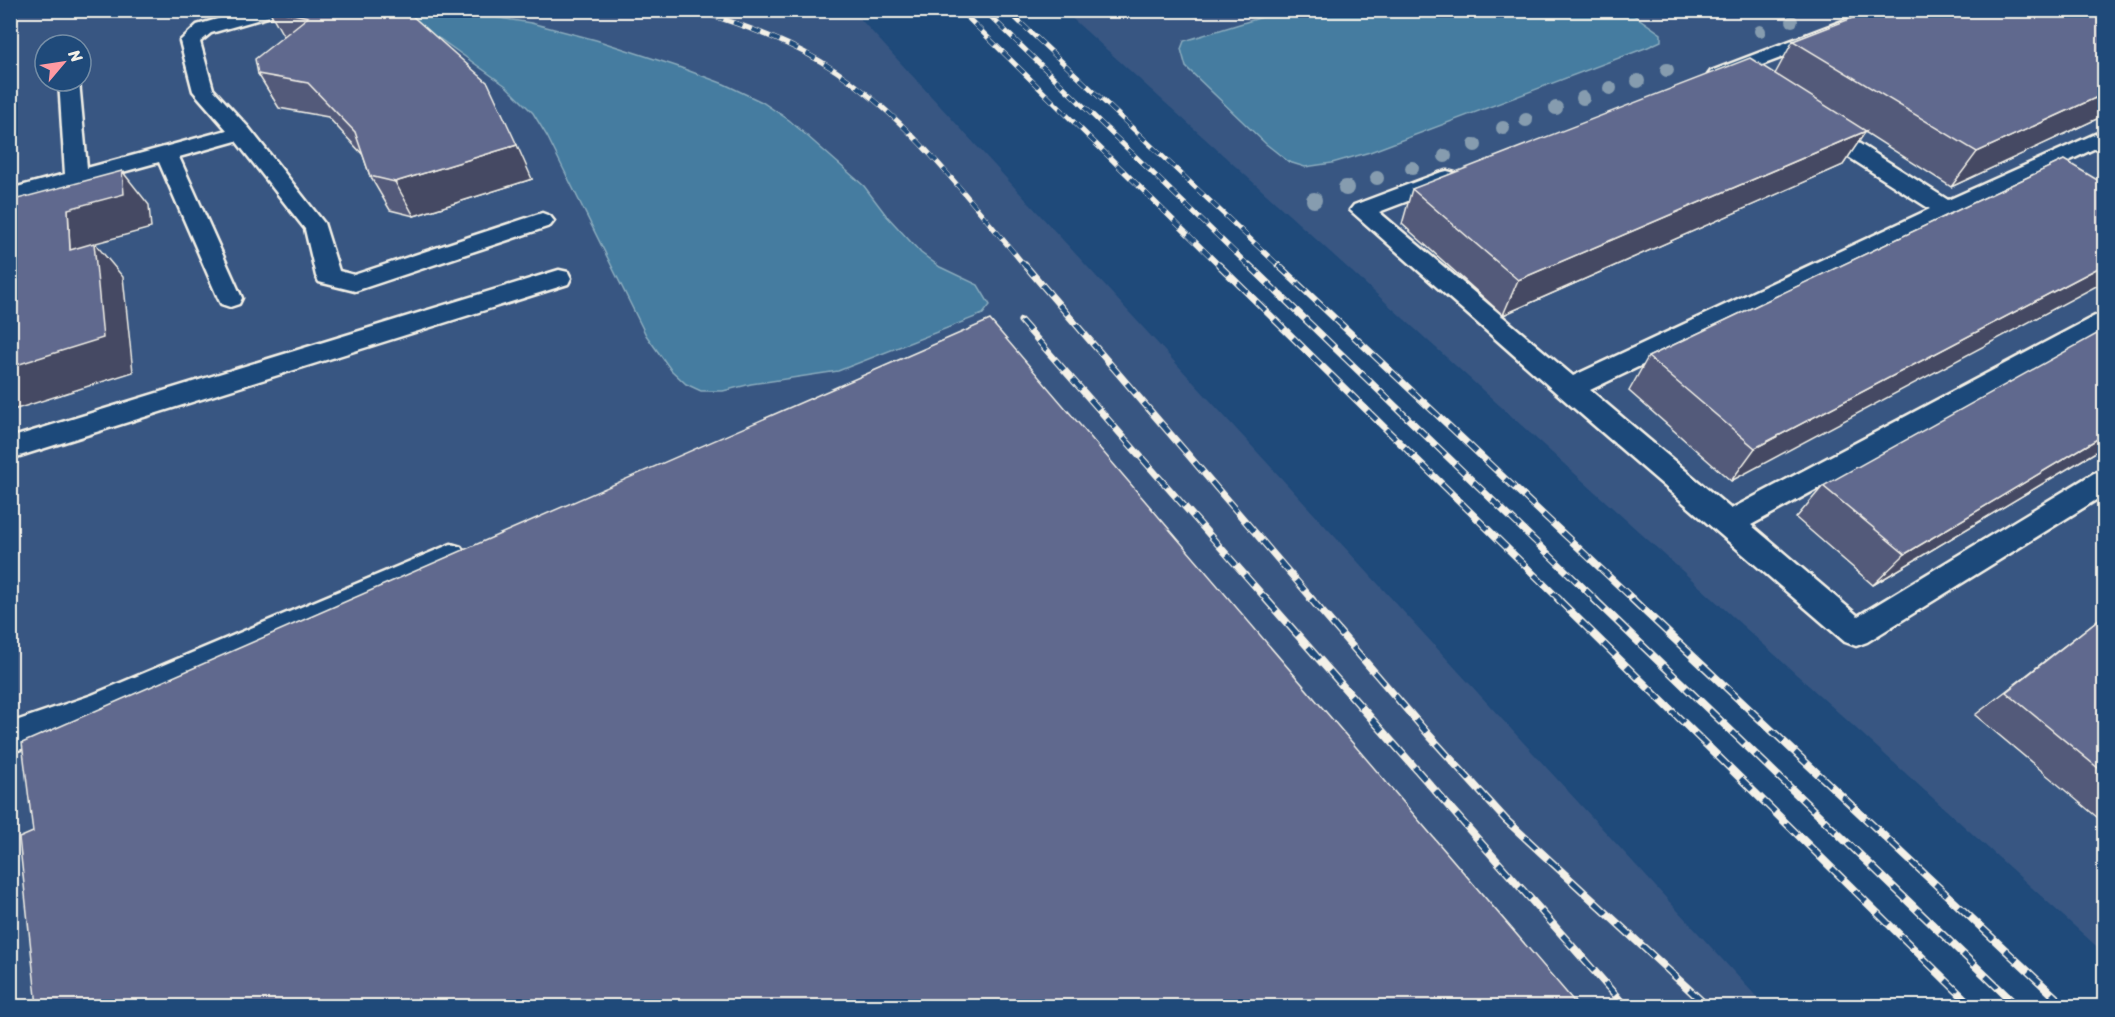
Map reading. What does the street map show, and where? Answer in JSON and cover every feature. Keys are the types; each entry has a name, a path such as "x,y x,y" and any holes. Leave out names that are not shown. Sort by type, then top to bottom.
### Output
{"lane":[{"path":"271,10 204,29 190,41 203,91 241,133 316,228 328,276 355,284 542,221"},
{"path":"1696,84 1890,10"},
{"path":"1729,71 1749,84"},
{"path":"70,93 77,178"},
{"path":"1808,122 1947,210"},
{"path":"10,196 241,133"},
{"path":"1569,389 1947,210 2036,178 2104,136"},
{"path":"166,154 230,298"},
{"path":"1462,172 1362,210 1856,633 2104,481"},
{"path":"10,449 559,278"},
{"path":"1728,524 2104,322"},
{"path":"10,738 99,707 472,547"}],"shaded area":[{"path":"1285,10 1628,11 1661,34 1661,41 1370,152 1332,163 1305,167 1289,162 1266,144 1186,67 1181,49 1184,41"},
{"path":"10,11 853,11 1765,1006 11,1006"},
{"path":"403,11 456,11 531,23 596,40 676,66 724,84 762,102 789,120 864,186 886,215 921,253 940,267 978,285 990,305 983,314 838,371 751,384 723,391 701,391 686,384 671,370 646,335 547,136 533,113 506,86 440,39 426,33"},
{"path":"1064,11 2104,11 2104,953"}],"building":[{"path":"273,10 392,10 410,14 488,83 517,145 395,182 370,176 355,132 308,83 258,74 255,59 308,17"},
{"path":"1873,10 2104,10 2104,94 1977,152 1793,41"},
{"path":"1750,58 1866,131 1518,280 1412,189"},
{"path":"2064,160 2104,184 2104,265 1755,448 1648,357"},
{"path":"122,171 124,194 68,209 70,250 94,243 103,338 10,367 10,201"},
{"path":"990,320 1578,1006 37,1006 19,838 33,832 22,743"},
{"path":"2104,330 2104,435 1905,554 1823,486"},
{"path":"2104,615 2104,773 2006,692"}],"railway":[{"path":"695,10 786,43 820,61 864,91 914,137 938,163 1026,267"},
{"path":"960,10 1221,267"},
{"path":"984,10 1250,267"},
{"path":"1007,10 1280,267"},
{"path":"1025,265 1313,600"},
{"path":"1219,265 1560,600"},
{"path":"1249,265 1596,600"},
{"path":"1278,265 1634,600"},
{"path":"1021,321 1267,600"},
{"path":"1266,599 1625,1006"},
{"path":"1311,599 1506,820 1707,1006"},
{"path":"1558,599 1972,1006"},
{"path":"1594,599 2017,1006"},
{"path":"1632,599 2065,1006"}]}
